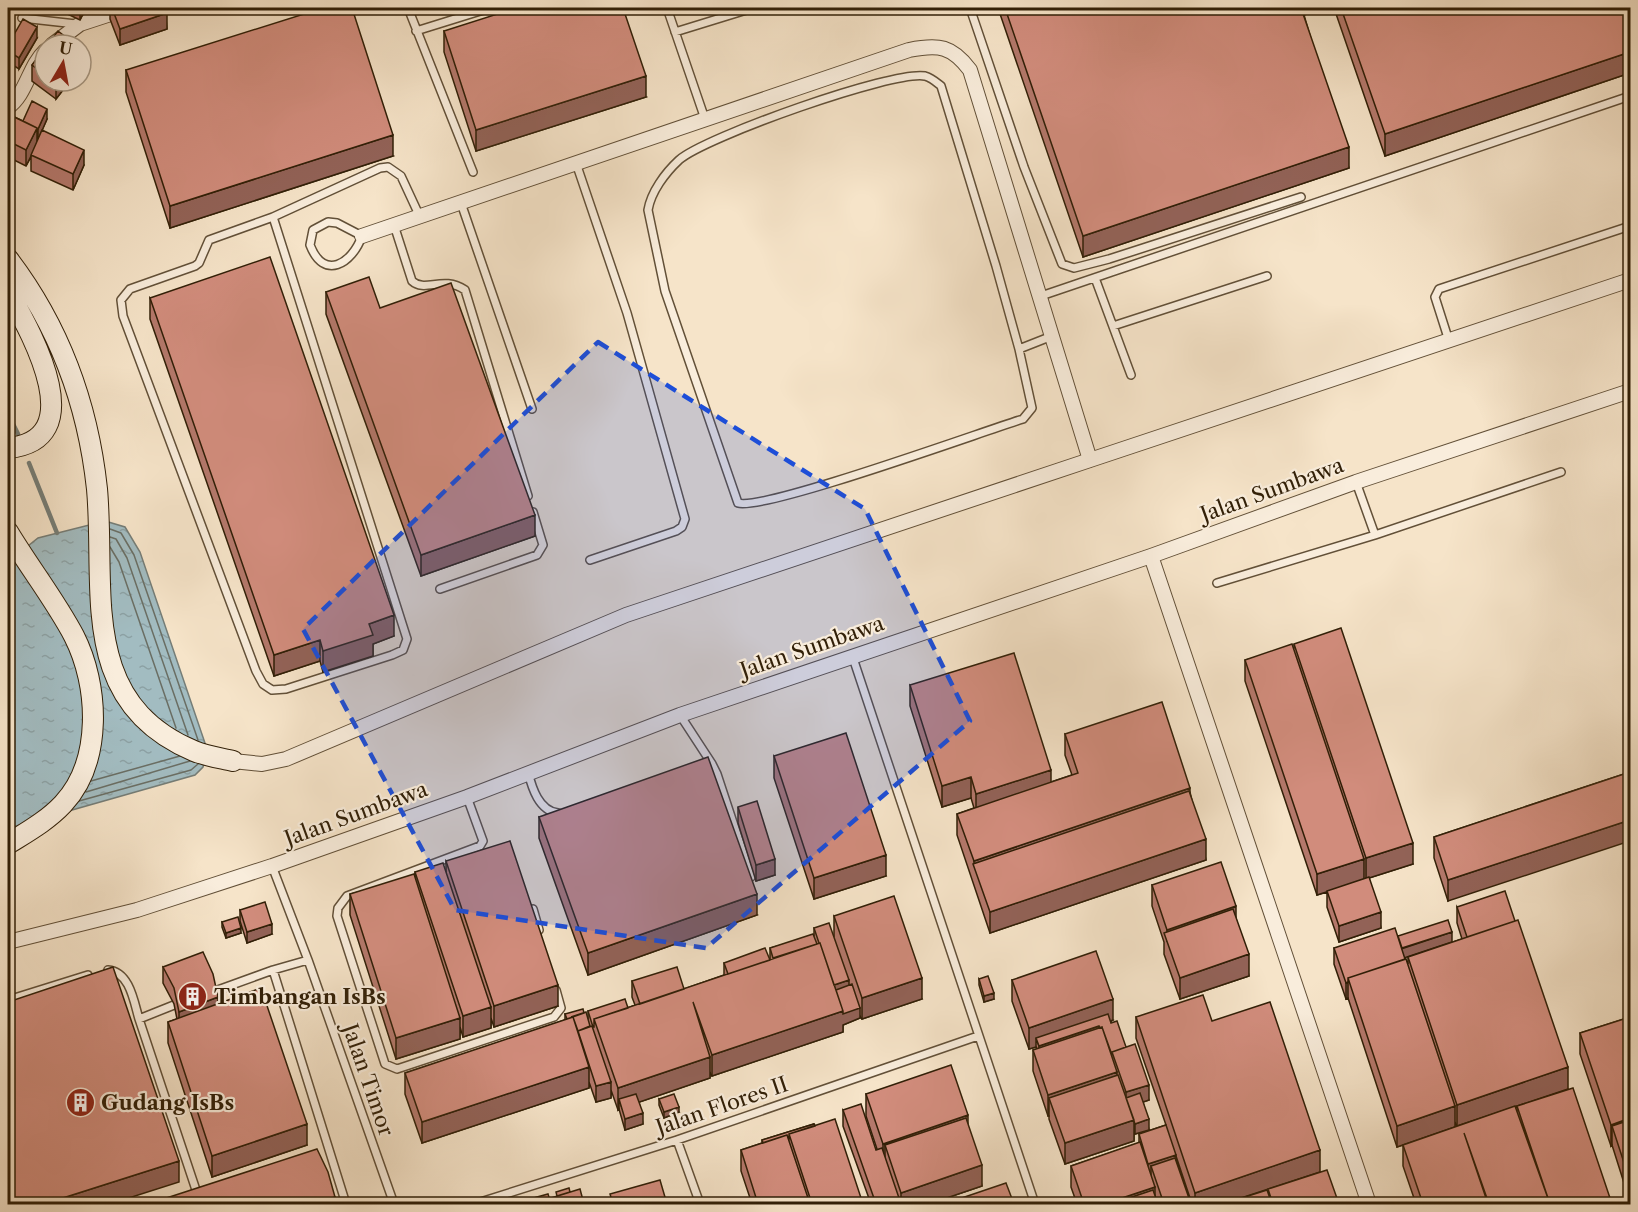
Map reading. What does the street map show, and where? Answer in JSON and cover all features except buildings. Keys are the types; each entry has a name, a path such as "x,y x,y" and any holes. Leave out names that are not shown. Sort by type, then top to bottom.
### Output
{"main road":[{"path":"8,259 50,322 76,384 97,489 104,643 112,671 124,695 141,716 164,735 194,751 233,761"},
{"path":"8,291 30,332 49,378 51,401 49,419 38,436 24,446 8,448"},
{"path":"8,532 74,637 88,672 94,705 91,740 81,772 64,802 37,826 8,844"}],"street":[{"path":"69,33 81,24 129,8"},
{"path":"362,236 909,50 924,47 949,49 959,56 970,70 1090,460"},
{"path":"8,107 15,101 33,67"},
{"path":"233,761 262,764 286,759 626,615 1630,280"},
{"name":"Jalan Sumbawa","path":"8,942 137,910 469,802 680,716 852,655 1358,488 1630,394"},
{"path":"1151,556 1369,1204"}],"lane":[{"path":"408,8 473,172"},
{"path":"416,31 490,8"},
{"path":"667,8 705,119"},
{"path":"675,32 753,8"},
{"path":"970,8 1024,167 1062,264 1074,268 1109,259 1301,197"},
{"path":"22,18 81,24"},
{"path":"924,76 933,79 941,86 1019,349 1032,408 1023,419 798,492 751,504 738,503 665,291 648,210 649,202 659,184 680,159 726,135 784,112 888,81 924,76"},
{"path":"1038,297 1630,96"},
{"path":"576,164 627,313 685,519 682,527 676,531 590,560"},
{"path":"273,217 407,639 403,650 392,655 286,689 272,690 263,684 256,671 123,316 121,300 130,289 195,266 199,263 209,240 273,217 380,168 387,167 401,176 420,217"},
{"path":"461,203 532,409"},
{"path":"328,222 337,223 362,236 354,254 348,261 336,266 325,264 318,259 309,245 313,230 328,222"},
{"path":"394,225 412,281 422,286 442,282 455,284 465,290 543,545 537,555 440,589"},
{"path":"1449,341 1435,297 1440,289 1630,226"},
{"path":"1113,326 1267,276"},
{"path":"1095,278 1131,375"},
{"path":"1019,349 1052,336"},
{"path":"1217,583 1375,535 1561,472"},
{"path":"1358,488 1375,535"},
{"path":"852,655 1035,1204"},
{"path":"680,716 712,764 753,883"},
{"path":"691,771 712,764"},
{"path":"530,777 539,801 552,813 564,812"},
{"path":"469,802 483,841 480,846 347,896 338,908 337,916 385,1064 397,1069 554,1017 561,1008 555,986"},
{"name":"Jalan Timor","path":"272,866 308,960 394,1204"},
{"path":"533,909 542,942"},
{"path":"215,991 308,960"},
{"path":"104,970 119,974 128,984 198,1196"},
{"path":"273,970 346,1204"},
{"path":"8,1000 93,974"},
{"path":"139,1019 174,1005"},
{"name":"Jalan Flores II","path":"474,1204 677,1140 978,1036"},
{"path":"677,1140 700,1204"},
{"path":"320,1155 331,1152"},
{"path":"189,1199 209,1192"}],"highlighted area":[{"path":"598,342 865,509 970,721 706,948 455,910 303,629"}],"water":[{"path":"105,521 125,527 140,552 207,749 203,767 195,775 9,828 8,562 38,538"}],"waterway":[{"path":"8,414 18,434"},
{"path":"29,463 57,533"}],"place":[{"name":"Timbangan IsBs","path":"193,997"},
{"name":"Gudang IsBs","path":"80,1103"}]}
